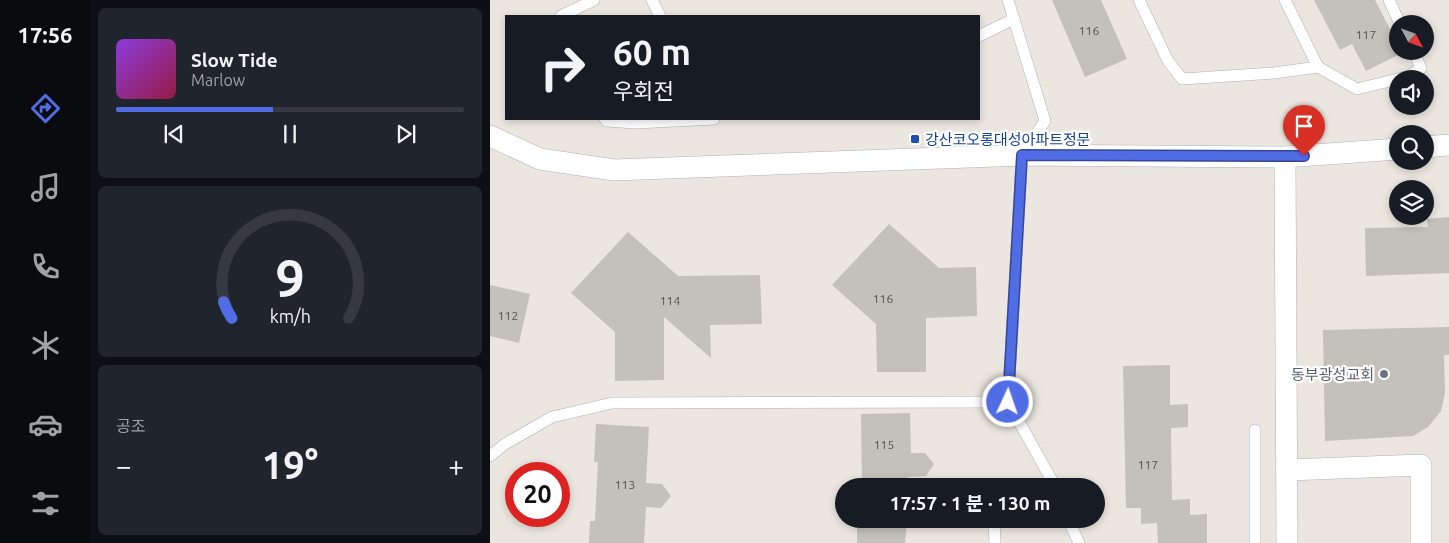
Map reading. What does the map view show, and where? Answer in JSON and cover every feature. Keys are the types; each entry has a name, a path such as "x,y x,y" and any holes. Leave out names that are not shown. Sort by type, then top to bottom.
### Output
{"street":[{"path":"490,136 540,159 614,170 1022,155 1285,157 1389,150"},
{"path":"1434,146 1449,145"},
{"path":"1285,157 1287,543"},
{"path":"1287,470 1421,465 1421,543"}],"lane":[{"path":"563,15 594,0"},
{"path":"652,0 660,15"},
{"path":"1008,0 1045,121 1022,155 1008,402 1051,478"},
{"path":"1138,0 1168,61 1182,78 1274,74 1318,67"},
{"path":"1285,0 1318,67 1357,89 1389,81"},
{"path":"1389,0 1396,15"},
{"path":"980,36 1014,19"},
{"path":"606,120 635,123 686,120"},
{"path":"490,456 505,444 552,417 612,403 1008,402"},
{"path":"1255,430 1255,543"},
{"path":"994,528 995,543"},
{"path":"1072,528 1079,543"}],"building":[{"path":"1052,0 1101,0 1127,59 1085,77"},
{"path":"1314,0 1375,0 1389,27 1389,60 1366,71 1352,44 1340,50"},
{"path":"1449,217 1449,273 1366,276 1365,228 1428,227 1428,225 1434,225 1434,218"},
{"path":"889,224 939,268 976,267 977,316 926,318 926,372 877,372 876,324 832,285"},
{"path":"628,232 678,276 760,275 762,324 710,325 711,358 664,317 664,380 615,381 615,332 571,293"},
{"path":"490,285 530,294 519,343 490,336"},
{"name":"동부광성교회","path":"1449,327 1449,355 1444,355 1445,393 1441,411 1428,427 1413,436 1325,441 1323,330"},
{"path":"1170,365 1170,405 1188,404 1188,427 1171,428 1172,500 1190,499 1190,515 1207,514 1207,543 1158,543 1157,523 1141,524 1141,508 1126,508 1123,366"},
{"path":"910,413 911,453 925,453 934,464 926,476 862,478 861,414"},
{"path":"596,424 649,427 646,483 662,484 671,496 661,508 646,507 644,543 589,543 590,521 595,521 598,462 594,462"},
{"path":"857,528 906,528 905,543 857,543"}],"place":[{"name":"강산코오롱대성아파트정문","path":"915,139"},
{"name":"동부광성교회","path":"1384,374"}],"route":[{"path":"1008,402 1022,155 1304,156"}]}
